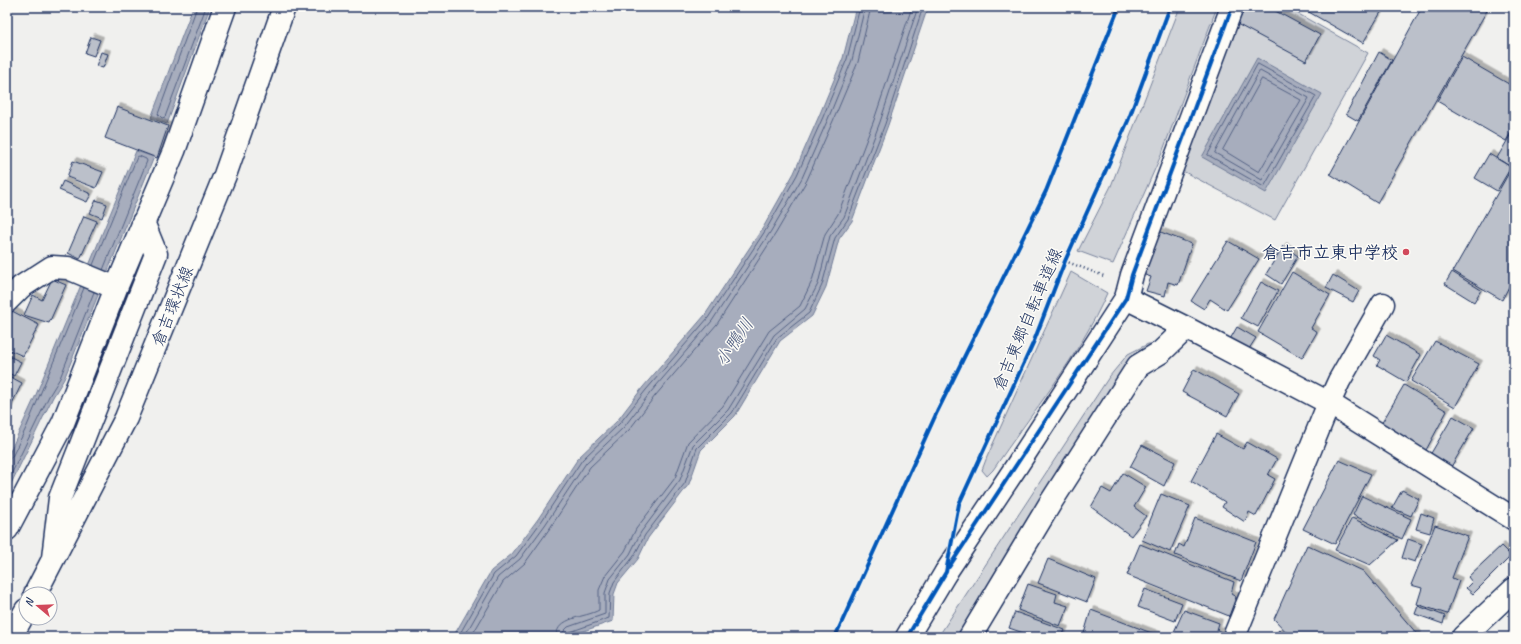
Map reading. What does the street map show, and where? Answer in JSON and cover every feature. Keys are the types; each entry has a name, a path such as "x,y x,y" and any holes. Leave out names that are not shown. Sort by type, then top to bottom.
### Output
{"street":[{"path":"7,529 63,423 116,288 174,151 225,7"},
{"name":"倉吉環状線","path":"39,586 126,418 225,175 284,7"},
{"path":"907,637 946,572 1126,298 1132,276 1232,7"},
{"path":"53,561 60,498 156,254 143,222"},
{"path":"7,301 21,287 52,267 68,268 116,288"},
{"path":"1126,298 1329,403 1514,520"},
{"path":"1234,637 1329,403 1339,381 1383,304"},
{"path":"970,637 1051,502 1138,366 1161,352 1186,328"},
{"path":"1464,637 1514,589"},
{"path":"11,637 18,624"}],"path":[{"path":"1066,261 1110,278"}],"shaded area":[{"path":"1180,7 1217,7 1162,153 1113,264 1078,251 1111,186"},
{"path":"1239,7 1286,7 1368,53 1275,220 1179,169"},
{"path":"1071,272 1107,293 1096,317 1069,362 993,470 987,476 982,470 987,457"},
{"path":"1148,344 1155,344 959,637 938,637 1109,377 1128,354"}],"water":[{"path":"193,7 210,7 167,124 151,118"},
{"name":"小鴨川","path":"856,7 928,7 888,125 852,221 839,239 826,287 812,316 780,341 735,416 701,450 689,484 648,538 638,559 618,583 614,594 613,621 566,637 453,637 491,571 512,554 538,519 579,457 617,421 643,387 705,315 764,226 794,173 819,116 843,58"},
{"path":"1257,58 1322,94 1266,193 1202,157"},
{"path":"136,151 154,157 64,379 53,397 7,492 7,458 35,397"}],"building":[{"path":"1246,7 1268,7 1320,35 1306,61 1237,24"},
{"path":"1300,7 1384,7 1363,43"},
{"path":"1422,7 1489,7 1377,203 1330,174"},
{"path":"91,37 100,40 94,56 85,53"},
{"path":"101,52 108,54 103,68 96,66"},
{"path":"1379,52 1392,60 1358,121 1346,114"},
{"path":"1462,57 1514,87 1514,127 1506,141 1437,101"},
{"path":"117,107 168,126 157,158 105,138"},
{"path":"1514,129 1514,162 1511,167 1497,158"},
{"path":"1489,154 1511,167 1497,191 1475,178"},
{"path":"73,161 103,172 96,188 67,177"},
{"path":"1514,164 1514,277 1502,300 1453,271"},
{"path":"63,181 91,194 87,202 59,190"},
{"path":"96,200 107,204 102,218 90,213"},
{"path":"84,216 97,221 80,259 68,253"},
{"path":"1158,231 1192,244 1178,285 1168,282 1165,296 1146,291 1151,277 1142,274"},
{"path":"1228,241 1259,259 1227,310 1210,299 1204,309 1191,301"},
{"path":"1283,246 1298,256 1281,284 1266,274"},
{"path":"1292,272 1330,295 1311,328 1317,332 1302,358 1258,332"},
{"path":"1452,272 1481,290 1474,302 1445,284"},
{"path":"1333,275 1359,291 1353,302 1326,288"},
{"path":"52,279 66,285 49,323 24,315 33,295 42,300"},
{"path":"1261,282 1278,291 1258,327 1241,318"},
{"path":"12,311 39,325 23,356 7,349 7,321"},
{"path":"1237,327 1256,338 1247,352 1229,341"},
{"path":"1386,335 1421,355 1406,382 1377,365 1380,360 1374,356"},
{"path":"1435,341 1479,364 1455,407 1411,381"},
{"path":"7,355 21,362 14,376 7,372"},
{"path":"1194,369 1239,394 1227,416 1182,392"},
{"path":"7,375 22,383 7,414"},
{"path":"1404,385 1447,411 1425,452 1380,426"},
{"path":"1453,416 1474,428 1451,467 1430,455"},
{"path":"1216,434 1243,449 1247,442 1277,459 1268,475 1275,479 1256,516 1249,512 1245,522 1222,507 1225,502 1191,481"},
{"path":"1142,445 1175,462 1164,486 1130,467"},
{"path":"1339,460 1371,474 1335,544 1303,529"},
{"path":"1123,473 1146,487 1134,507 1146,516 1131,536 1091,507 1102,488 1111,493"},
{"path":"1402,490 1419,499 1411,516 1392,508"},
{"path":"1161,494 1190,506 1170,552 1142,540"},
{"path":"1362,496 1411,519 1402,539 1353,515"},
{"path":"1421,513 1434,518 1430,533 1416,529"},
{"path":"1195,518 1256,542 1241,581 1175,555 1179,544 1184,547"},
{"path":"1352,518 1398,540 1370,565 1335,550"},
{"path":"1435,525 1468,536 1452,578 1459,581 1447,614 1417,604 1422,588 1411,585"},
{"path":"1408,539 1422,544 1415,562 1402,558"},
{"path":"1140,544 1234,582 1231,594 1236,597 1229,616 1127,575"},
{"path":"1307,545 1363,571 1418,635 1417,637 1291,637 1274,619"},
{"path":"1501,546 1511,556 1473,594 1466,588 1472,582 1468,577"},
{"path":"1048,559 1096,579 1087,602 1038,583"},
{"path":"1028,584 1057,594 1055,602 1068,606 1060,626 1018,610"},
{"path":"1145,589 1182,603 1175,621 1138,607"},
{"path":"1418,606 1445,616 1443,624 1415,614"},
{"path":"1091,610 1162,637 1083,637"},
{"path":"1184,610 1219,623 1217,630 1224,633 1222,637 1181,637 1173,634"},
{"path":"1015,612 1065,630 1062,637 1035,637 1009,628"},
{"path":"1279,630 1286,637 1272,637"},
{"path":"1514,630 1514,637 1505,637"}],"cycle path":[{"path":"835,637 937,412 1046,191 1119,7"},
{"name":"倉吉東郷自転車道線","path":"907,637 946,572 959,504 1034,341 1065,261 1128,121 1170,7"},
{"path":"949,567 1126,298 1132,275 1232,7"}],"place":[{"name":"倉吉市立東中学校","path":"1406,252"}]}
